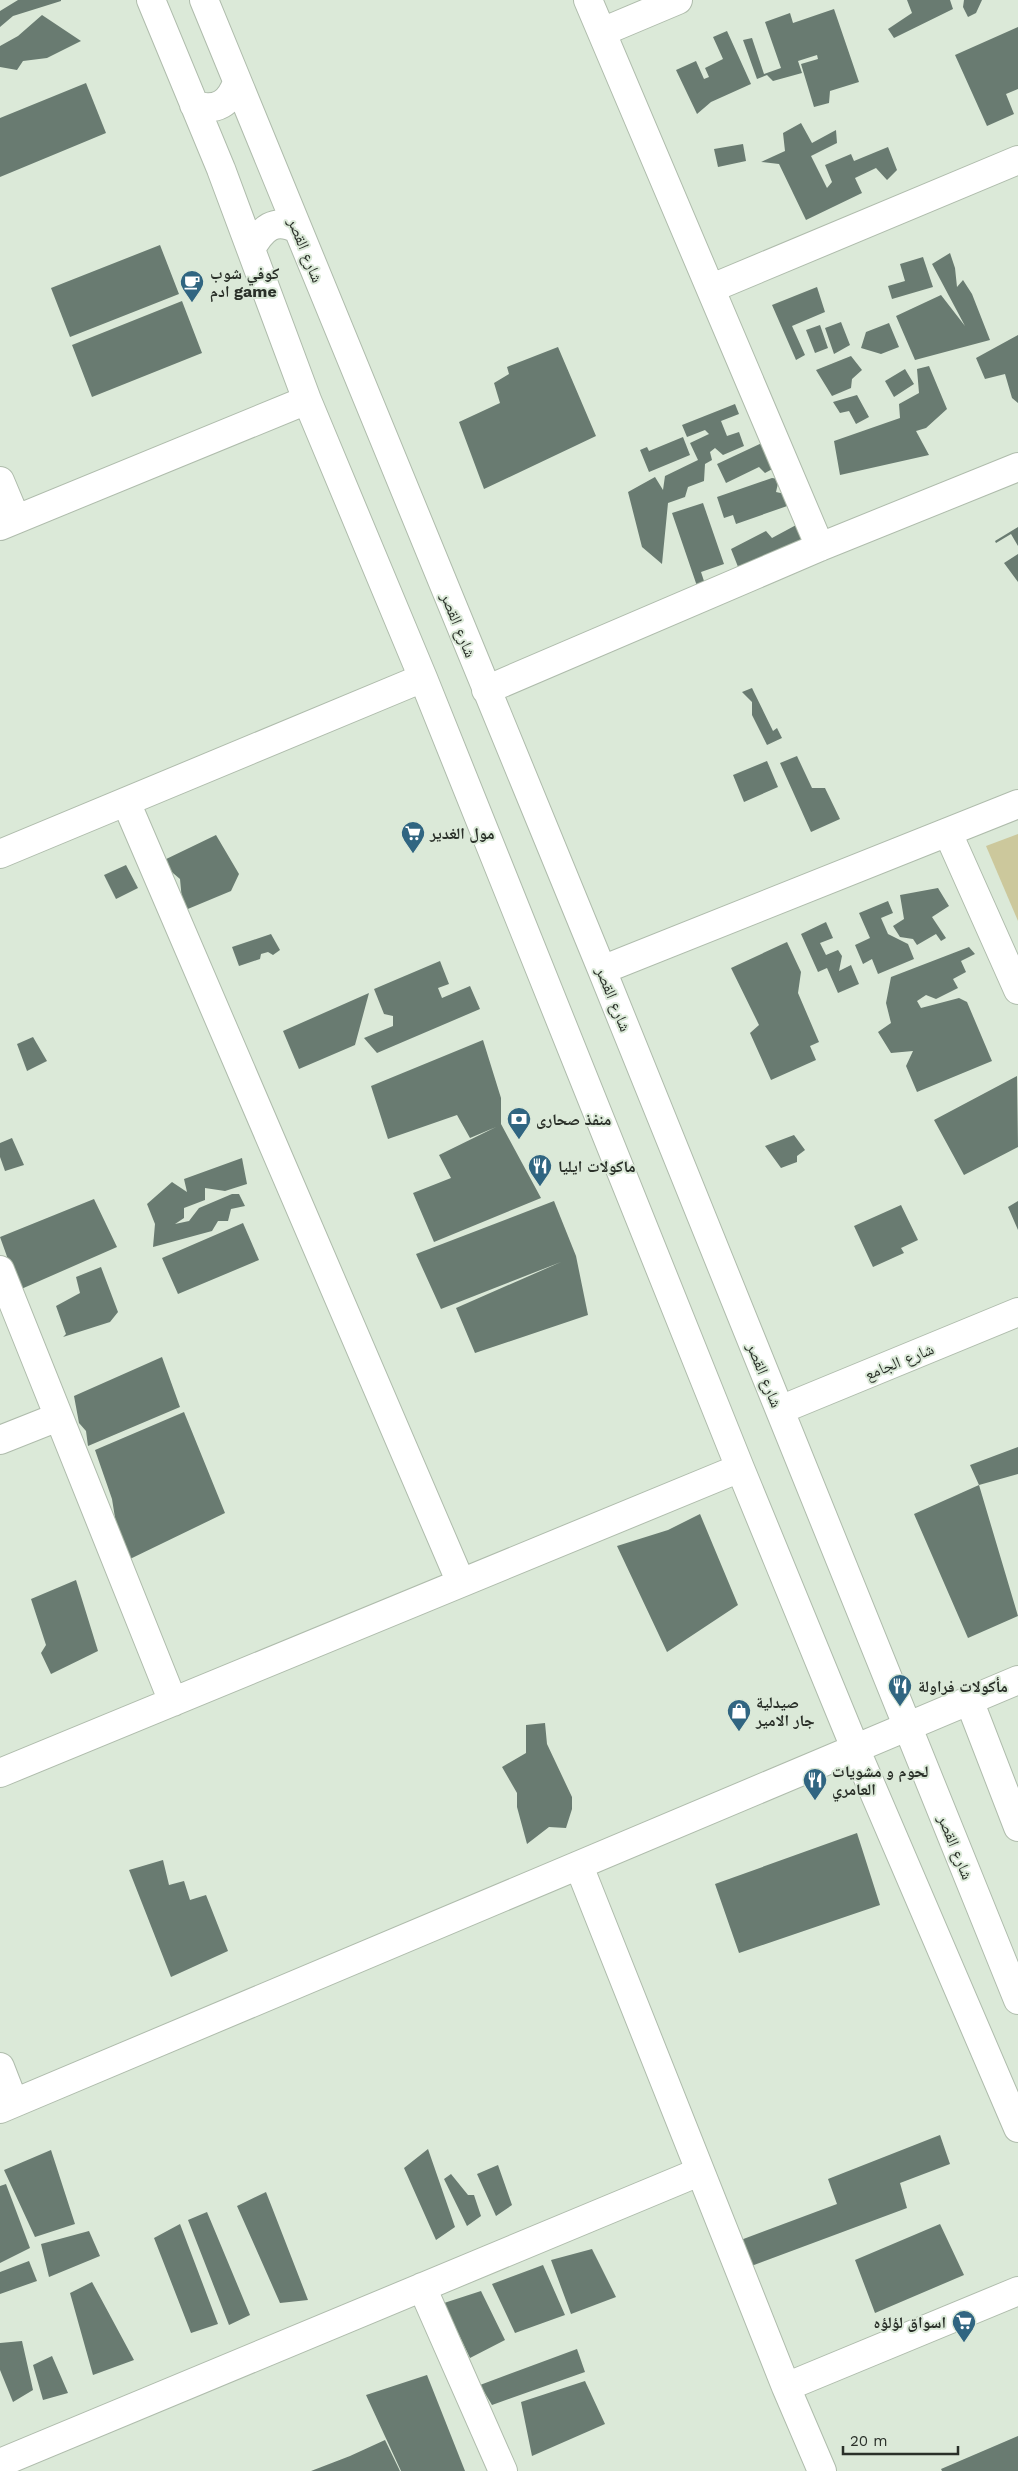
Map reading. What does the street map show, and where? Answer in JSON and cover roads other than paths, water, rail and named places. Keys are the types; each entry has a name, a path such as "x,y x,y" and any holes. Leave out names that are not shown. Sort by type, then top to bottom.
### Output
{"street":[{"path":"151,0 194,105 307,400 423,678 740,1468 856,1748 1018,2128"},
{"name":"شارع القصر","path":"204,0 602,970 1018,2000"},
{"path":"588,0 712,288 820,547"},
{"path":"602,32 678,0"},
{"path":"194,105 205,108 218,107 226,103 233,94 237,82"},
{"path":"712,288 1018,160"},
{"path":"250,249 259,234 268,226 288,224 297,229"},
{"path":"0,481 8,522 307,400"},
{"path":"486,690 820,547 1018,467"},
{"path":"0,854 423,678"},
{"path":"126,802 461,1584"},
{"path":"602,970 1018,804"},
{"path":"948,833 1018,990"},
{"path":"0,1270 173,1702"},
{"name":"شارع الجامع","path":"780,1410 1018,1312"},
{"path":"0,1440 58,1417"},
{"path":"0,1773 740,1468"},
{"path":"0,2067 7,2106 579,1866 907,1725 1018,1680"},
{"path":"969,1700 1018,1827"},
{"path":"579,1866 699,2172 822,2471"},
{"path":"0,2463 699,2172"},
{"path":"422,2287 503,2471"},
{"path":"786,2387 1018,2292"}],"place":[{"name":"كوفي شوب ادم game","path":"192,303"},
{"name":"مول الغدير","path":"413,854"},
{"name":"منفذ صحارى","path":"519,1140"},
{"name":"ماكولات ايليا","path":"540,1187"},
{"name":"مأكولات فراولة","path":"900,1707"},
{"name":"صيدلية جار الامير","path":"739,1732"},
{"name":"لحوم و مشويات العامري","path":"815,1801"},
{"name":"اسواق لؤلؤه","path":"964,2343"}]}
